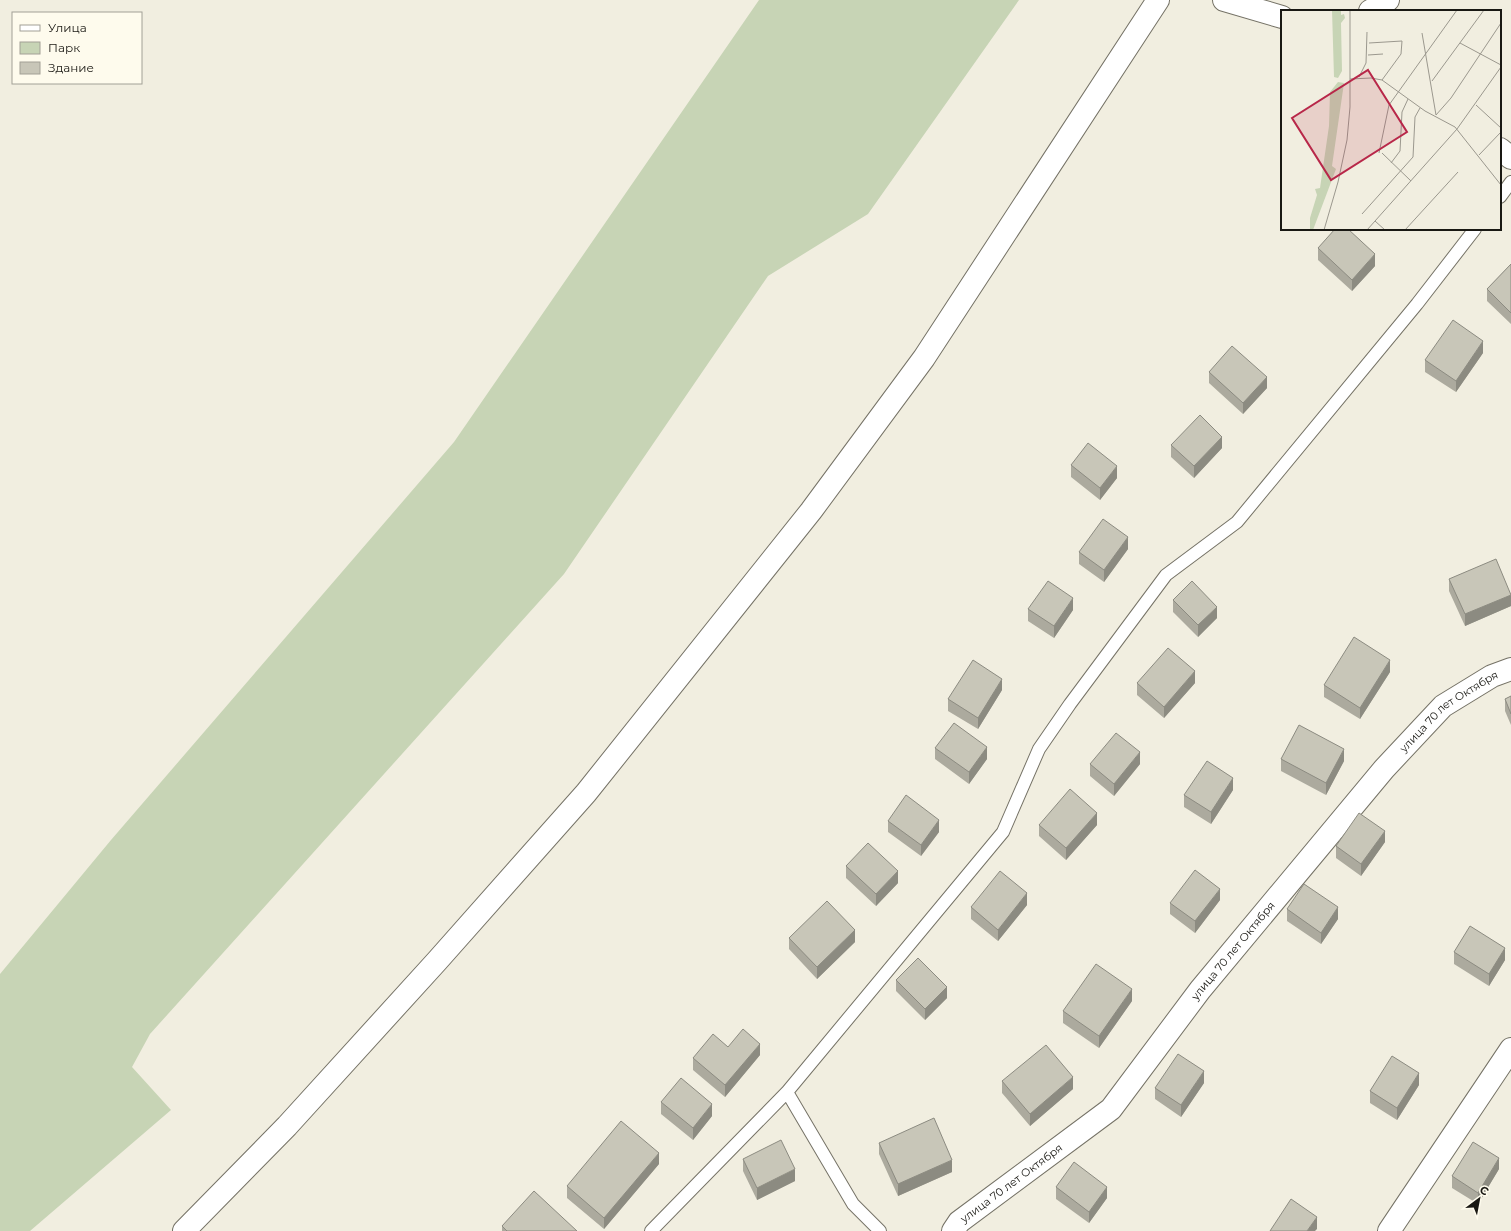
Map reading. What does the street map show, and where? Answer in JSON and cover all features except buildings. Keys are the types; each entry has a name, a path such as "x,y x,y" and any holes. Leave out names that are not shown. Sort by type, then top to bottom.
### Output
{"main road":[{"path":"184,1231 288,1126 576,804 801,524 924,358 1158,0"},
{"path":"1224,0 1281,17"},
{"path":"1372,10 1388,0"},
{"path":"1501,150 1511,158"},
{"name":"улица 70 лет Октября","path":"953,1231 959,1222 1112,1109 1200,990 1384,769 1443,706 1492,676 1511,669"},
{"path":"1389,1231 1511,1049"}],"lane":[{"path":"1501,196 1511,182"},
{"path":"651,1231 787,1092 1003,832 1039,749 1070,704 1166,575 1237,522 1417,304 1474,230"},
{"path":"787,1092 853,1204 880,1231"}],"green space":[{"path":"759,0 1019,0 868,214 768,276 564,574 150,1034 132,1067 171,1110 30,1231 0,1231 0,974 111,840 454,442"}]}
